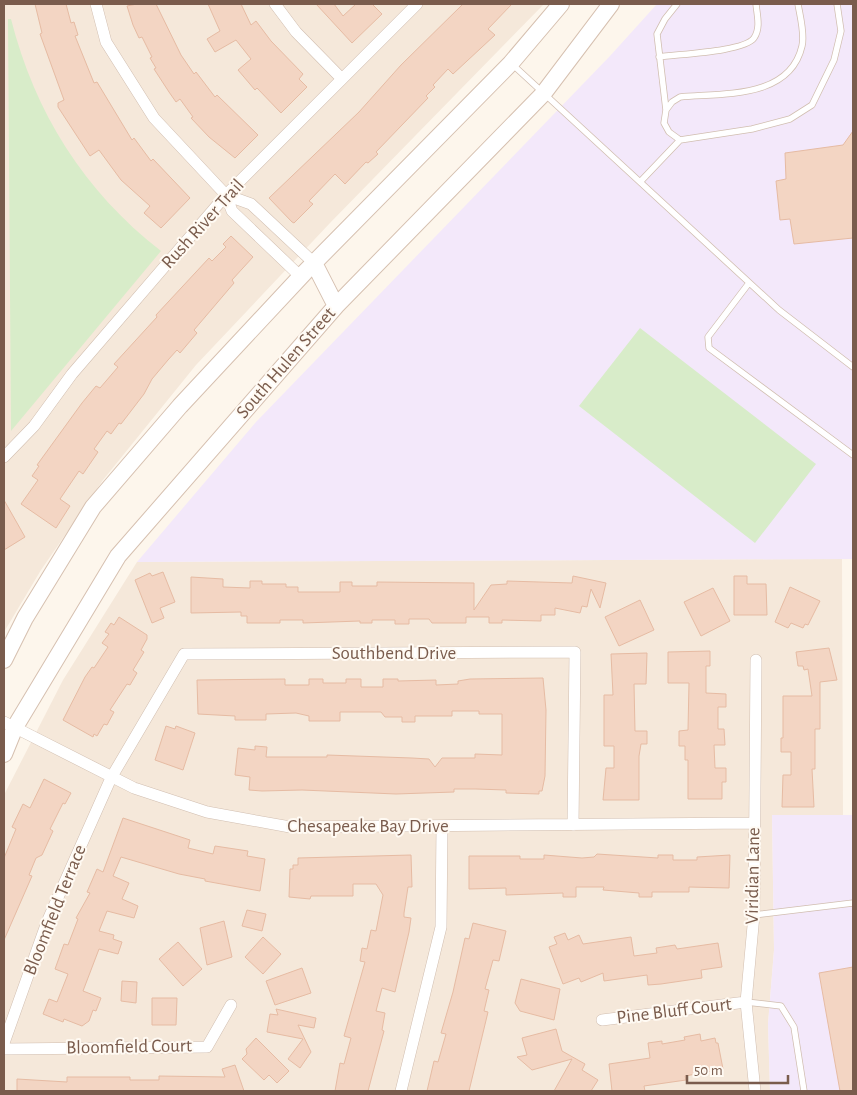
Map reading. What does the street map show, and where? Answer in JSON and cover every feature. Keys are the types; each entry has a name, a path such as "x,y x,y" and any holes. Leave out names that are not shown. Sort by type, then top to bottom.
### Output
{"main road":[{"path":"4,660 25,618 93,508 180,406 314,263 511,63 561,4"},
{"name":"South Hulen Street","path":"4,754 9,725 118,556 336,306 543,94 611,4"},
{"path":"314,263 336,306"},
{"path":"301,277 336,306"}],"street":[{"path":"96,4 106,42 154,118 226,195 232,211 301,277"},
{"path":"275,4 296,32 342,79"},
{"name":"Rush River Trail","path":"4,457 34,426 72,374 226,195 417,4"},
{"path":"226,195 251,204 314,263"},
{"name":"Southbend Drive","path":"111,778 184,654 575,652 573,825"},
{"name":"Viridian Lane","path":"756,660 754,915 746,1002 756,1091"},
{"name":"Chesapeake Bay Drive","path":"9,725 111,778 206,812 290,827 754,823"},
{"name":"Bloomfield Terrace","path":"4,1044 47,922 111,778"},
{"path":"401,1091 442,927 442,826"},
{"name":"Pine Bluff Court","path":"602,1020 746,1002"},
{"name":"Bloomfield Court","path":"4,1049 208,1047 231,1005"}],"lane":[{"path":"677,4 665,19 657,34 666,110 664,123 669,132 680,140"},
{"path":"659,57 740,47 753,40 759,28 756,4"},
{"path":"666,110 672,102 680,97 756,90 775,83 788,75 798,62 803,44 798,4"},
{"path":"640,182 680,140 752,130 790,119 812,105 834,60 841,31 838,4"},
{"path":"511,63 779,310 853,368"},
{"path":"749,282 708,337 709,348 853,455"},
{"path":"754,915 853,903"},
{"path":"746,1002 781,1006 794,1027 804,1091"}],"shaded area":[{"path":"4,4 544,4 330,223 196,365 103,480 41,570 4,632"},
{"path":"657,4 853,4 853,559 137,562 256,422 610,56"},
{"path":"842,559 843,815 772,815 774,950 768,1024 770,1091 4,1091 4,795 63,680 137,562"},
{"path":"772,815 853,815 853,1091 770,1091 768,1024 774,950"}],"green space":[{"path":"8,19 11,19 21,53 34,86 66,148 108,203 133,228 161,251 11,431"},
{"path":"640,328 816,464 755,543 579,406"}],"building":[{"path":"35,4 66,4 71,23 74,22 78,35 75,36 94,83 97,82 132,140 134,138 151,161 153,159 190,198 161,228 144,213 150,206 121,180 99,150 90,156 58,107 58,103 64,100 40,34 42,33"},
{"path":"156,4 181,55 194,74 196,72 215,97 217,95 258,135 235,158 209,137 191,118 193,117 180,99 176,102 154,69 156,68 150,58 152,57 142,37 139,38 127,6"},
{"path":"208,4 241,4 251,25 256,21 271,41 303,74 299,79 307,87 281,113 257,88 255,90 238,70 251,59 236,40 215,52 207,39 220,31"},
{"path":"316,4 334,4 343,16 356,4 372,4 382,14 352,43"},
{"path":"463,4 512,4 488,29 495,35 453,74 448,69 433,85 435,87 426,96 428,98 376,152 378,154 368,163 366,162 345,184 335,174 309,201 313,204 294,223 292,222 269,198 359,112 401,65"},
{"path":"853,131 853,238 794,244 790,219 780,220 776,181 786,179 785,153 843,145"},
{"path":"231,236 253,257 232,280 234,283 194,330 197,333 180,353 177,350 152,379 144,394 121,424 119,423 111,434 107,431 94,449 98,452 83,474 79,471 60,499 70,506 56,528 21,504 38,480 32,476 39,466 37,465 82,403 96,386 100,388 118,367 114,364 157,317 156,315 209,258 212,261 226,247 223,244"},
{"path":"4,500 25,537 4,550"},
{"path":"163,572 175,602 160,608 164,618 152,623 135,580 150,573 152,576"},
{"path":"573,576 606,583 600,608 591,589 587,607 582,606 580,613 555,608 555,615 541,615 541,621 502,620 502,623 489,623 489,617 466,617 466,623 432,623 429,619 409,619 409,624 395,624 395,620 372,620 372,623 360,623 360,621 303,623 303,620 280,620 280,623 247,623 247,616 241,616 241,612 191,613 191,577 223,579 223,587 250,588 250,581 262,581 262,584 286,584 286,587 298,587 298,592 340,592 340,582 352,582 352,586 377,586 377,582 474,583 474,610 491,585 507,584 507,581 572,583"},
{"path":"734,576 747,576 747,584 766,584 767,615 734,615"},
{"path":"790,587 820,601 808,625 805,624 803,628 791,623 788,628 775,622"},
{"path":"713,588 730,621 701,636 684,602"},
{"path":"640,600 654,630 619,646 605,617"},
{"path":"119,617 147,635 147,639 141,650 144,652 133,670 137,673 130,685 127,684 110,710 114,712 107,725 104,724 97,736 94,734 93,737 63,720 85,677 92,667 94,668 108,647 102,643 109,634 105,632 111,623 114,625"},
{"path":"829,648 837,680 820,682 820,729 815,729 815,769 812,769 814,807 782,807 783,775 791,775 791,752 781,752 783,696 812,696 808,669 804,670 803,666 798,666 796,652"},
{"path":"710,651 710,666 706,666 706,693 726,694 726,707 718,707 718,729 724,729 725,745 714,745 715,768 726,768 726,782 722,782 722,799 688,799 688,760 685,760 685,746 679,746 679,731 688,730 689,683 668,683 668,652"},
{"path":"647,653 646,684 634,684 635,731 647,731 647,744 641,744 639,756 639,800 603,800 606,768 614,768 614,746 604,746 604,695 613,695 611,654"},
{"path":"543,678 546,710 545,776 542,791 539,791 539,794 506,793 506,790 476,789 454,789 454,792 396,794 302,790 262,791 249,790 250,777 235,775 238,748 255,750 255,746 267,747 266,757 327,757 327,755 429,759 435,767 442,758 475,758 475,754 502,755 502,714 479,714 479,711 452,711 452,716 415,716 415,722 402,722 402,717 385,717 381,712 340,712 340,721 309,721 309,716 296,713 266,714 266,720 235,720 235,716 198,714 197,680 285,679 285,685 309,685 309,679 323,679 323,683 346,683 346,679 361,679 361,687 383,687 383,679 398,679 398,681 436,680 436,685 458,684 458,681 470,679"},
{"path":"166,726 175,729 176,726 195,733 183,770 155,760"},
{"path":"44,779 71,793 65,804 63,803 50,829 53,831 42,855 36,858 29,875 32,876 4,940 4,858 16,829 12,827 23,804 30,808"},
{"path":"123,818 190,840 188,848 213,854 215,846 248,851 247,856 265,859 260,891 205,881 205,879 179,874 121,857 113,876 129,883 122,899 138,906 134,918 107,911 99,931 114,935 113,939 122,942 118,954 99,949 83,991 101,998 96,1011 93,1010 89,1021 82,1026 64,1019 63,1022 43,1014 49,999 57,1002 68,974 55,969 64,944 68,945 78,919 76,918 90,893 87,892 97,869 103,872"},
{"path":"597,854 658,858 658,855 673,855 673,860 697,860 697,857 730,855 729,888 689,887 689,892 652,892 652,897 639,897 639,893 603,890 604,887 576,887 576,897 563,897 563,893 506,895 506,888 469,889 469,856 520,856 520,859 544,859 544,855 582,858 594,857"},
{"path":"411,855 412,887 408,887 404,913 404,917 411,918 409,932 395,992 382,988 376,1011 385,1013 382,1030 384,1031 368,1091 335,1091 340,1063 344,1064 351,1038 344,1036 365,962 360,961 362,948 367,949 371,930 376,931 383,895 376,884 353,884 353,896 311,896 310,899 289,897 290,869 293,869 293,865 298,865 298,858"},
{"path":"247,910 266,914 262,931 242,926"},
{"path":"224,921 232,957 207,965 200,928"},
{"path":"473,923 506,931 499,961 493,960 485,989 489,990 484,1011 488,1012 469,1091 427,1091 434,1061 438,1062 446,1034 441,1033 453,992 465,938 469,939"},
{"path":"565,933 568,940 579,935 583,944 631,937 634,956 657,953 656,948 675,945 677,949 718,943 722,967 701,970 702,978 661,984 648,985 647,975 604,981 603,973 581,982 579,978 563,984 549,947 557,944 554,937"},
{"path":"263,937 281,954 263,974 245,957"},
{"path":"178,942 202,969 183,986 159,959"},
{"path":"853,967 853,1091 840,1091 819,973"},
{"path":"302,968 311,993 275,1005 266,981"},
{"path":"521,979 560,989 554,1020 520,1011 515,1003"},
{"path":"122,981 137,982 136,1003 121,1001"},
{"path":"152,998 177,998 176,1025 152,1025"},
{"path":"276,1009 316,1018 314,1028 298,1025 311,1052 300,1068 288,1059 303,1039 267,1032 270,1014 278,1015"},
{"path":"556,1029 562,1051 585,1064 582,1070 598,1080 591,1091 554,1091 572,1059 532,1070 517,1057 527,1055 522,1038"},
{"path":"700,1034 701,1041 715,1038 716,1043 718,1043 723,1069 685,1076 686,1080 644,1086 645,1091 612,1091 609,1064 650,1058 648,1043 662,1041 662,1044 685,1040 684,1037"},
{"path":"256,1038 289,1071 277,1083 269,1075 264,1080 242,1059 247,1054 246,1049"},
{"path":"235,1065 244,1091 17,1091 17,1079 67,1082 67,1077 130,1077 130,1080 159,1080 159,1076 225,1077 222,1069"}]}
